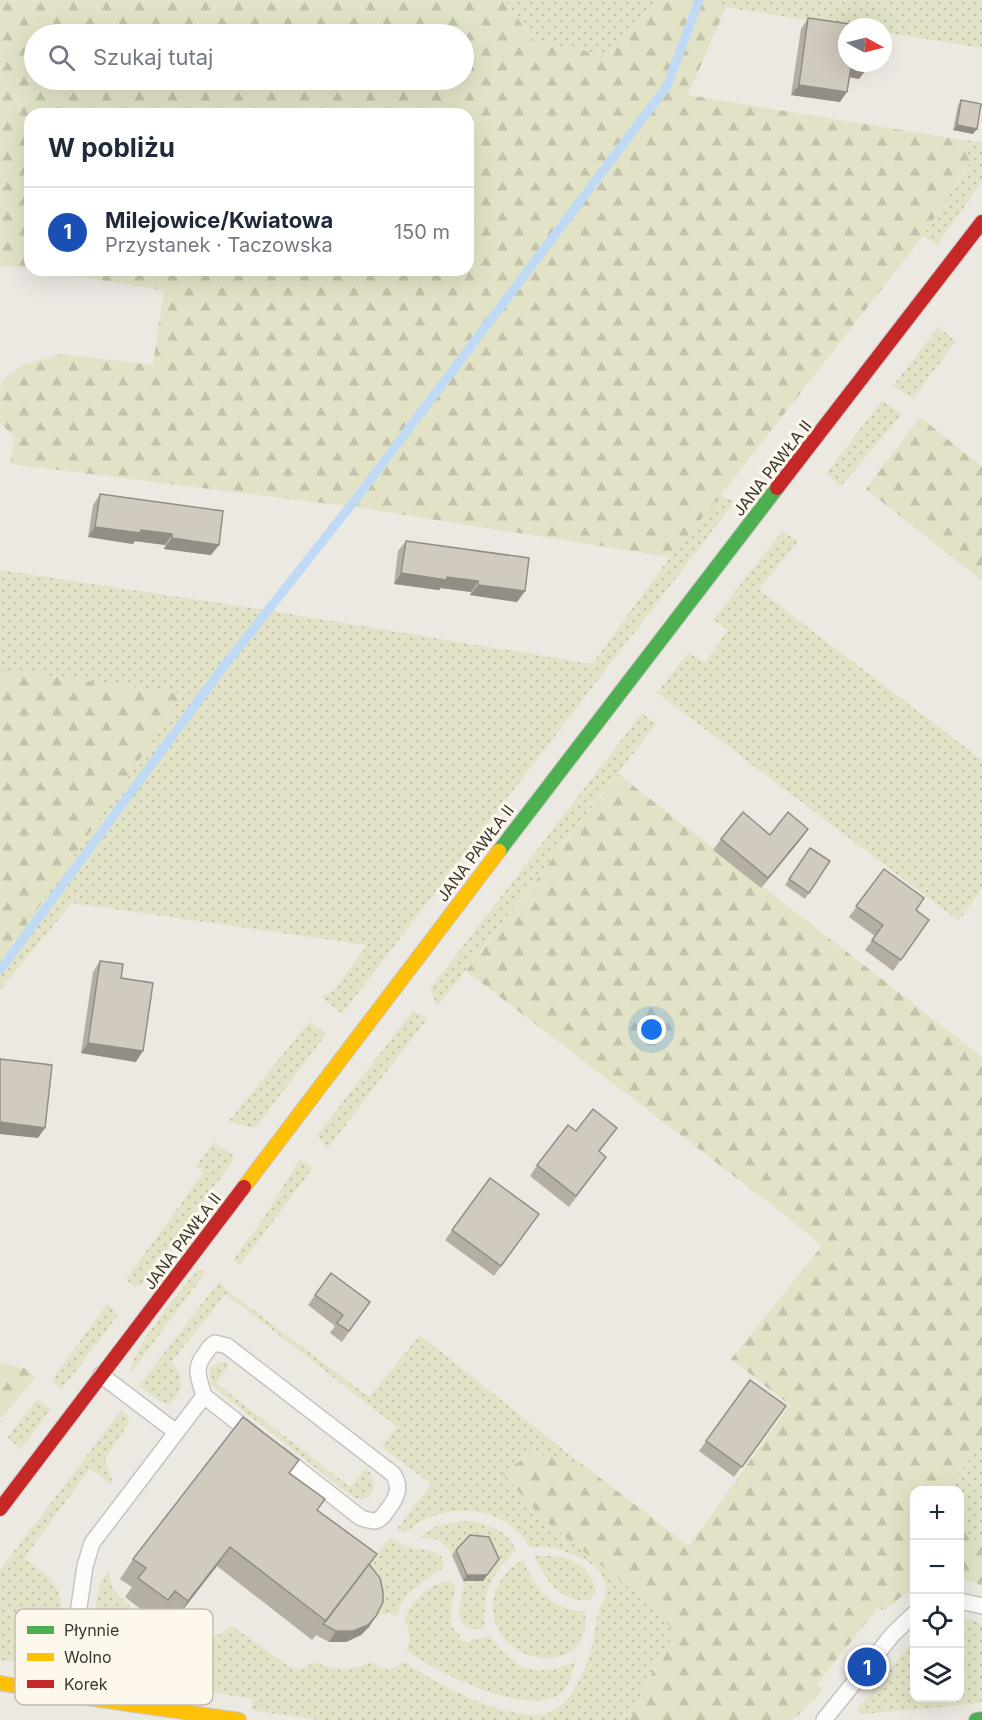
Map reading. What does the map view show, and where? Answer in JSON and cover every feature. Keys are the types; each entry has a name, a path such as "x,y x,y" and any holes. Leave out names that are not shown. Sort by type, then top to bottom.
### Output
{"main road":[{"name":"JANA PAWŁA II","path":"0,1509 528,812 982,222"},
{"path":"0,1683 15,1686"},
{"path":"135,1705 239,1720"},
{"path":"976,1720 982,1719"}],"lane":[{"path":"215,1343 227,1346 393,1474 398,1488 395,1500 381,1518 375,1521 361,1518 204,1396 197,1371 200,1361 210,1346 215,1343"},
{"path":"101,1375 176,1432"},
{"path":"79,1609 85,1566 92,1543 204,1396"},
{"path":"964,1602 982,1606"},
{"path":"824,1720 893,1634 910,1619"}],"green space":[{"path":"0,0 505,0 533,40 610,56 657,0 718,0 726,7 688,95 962,140 970,162 923,236 670,557 361,508 10,464 15,437 0,423 0,388 5,378 23,365 62,354 153,365 164,290 73,276 474,276 474,108 24,108 24,268 0,265"},
{"path":"505,0 657,0 610,56 533,40"},
{"path":"718,0 982,0 982,48 892,33 892,18 838,18 838,25 724,7"},
{"path":"962,140 982,142 982,182 937,245 923,236 970,163"},
{"path":"938,327 956,341 913,399 893,386"},
{"path":"882,400 902,414 841,486 826,474"},
{"path":"920,417 982,467 982,581 866,489"},
{"path":"720,496 735,501 342,1014 320,996 334,991 367,945 72,903 0,990 0,963 149,746 182,694 0,669 0,570 260,609 592,664 670,557"},
{"path":"782,531 798,541 759,590 982,760 982,888 959,921 657,693 688,653 705,662 728,630 713,620"},
{"path":"0,669 182,694 149,746 0,963"},
{"path":"642,713 656,724 437,1007 430,989"},
{"path":"618,774 982,1057 982,1446 946,1486 910,1486 910,1591 885,1610 878,1608 816,1685 823,1690 791,1720 630,1720 648,1680 674,1633 665,1620 621,1581 542,1518 501,1472 534,1453 582,1464 689,1546 790,1405 731,1359 822,1246 785,1215 466,971"},
{"path":"413,1011 428,1018 327,1149 317,1135"},
{"path":"309,1022 327,1033 255,1128 228,1122"},
{"path":"213,1142 233,1155 233,1161 142,1285 133,1285 126,1279 203,1173 196,1166"},
{"path":"300,1159 313,1168 240,1265 233,1260 263,1219"},
{"path":"197,1270 206,1272 131,1373 139,1349 168,1306"},
{"path":"219,1281 228,1291 369,1397 420,1335 727,1581 648,1680 630,1720 319,1720 251,1710 253,1699 213,1692 213,1635 222,1634 231,1625 288,1666 298,1668 313,1662 328,1667 349,1668 371,1662 388,1668 404,1662 452,1690 490,1706 509,1712 527,1714 544,1714 554,1711 576,1687 581,1676 593,1641 600,1607 605,1598 604,1581 596,1567 565,1551 529,1547 519,1533 505,1522 490,1515 473,1511 455,1511 438,1514 408,1531 402,1532 397,1529 431,1484 382,1447 397,1427 226,1294 172,1361 180,1375 181,1389 169,1405 139,1386"},
{"path":"107,1304 119,1314 62,1389 51,1381"},
{"path":"0,1362 26,1369 35,1377 3,1417 0,1417"},
{"path":"220,1362 227,1362 229,1365 216,1383 350,1487 366,1468 373,1481 372,1493 363,1499 350,1495 213,1387 210,1382 210,1368"},
{"path":"37,1399 51,1409 21,1449 7,1438"},
{"path":"122,1409 129,1423 105,1461 112,1485 90,1469 24,1558 50,1578 57,1589 62,1609 15,1609 15,1662 0,1660 0,1570"},
{"path":"982,1446 982,1545 964,1531 964,1486 946,1486"},
{"path":"470,1521 484,1524 503,1533 513,1543 516,1550 503,1564 489,1587 484,1627 481,1629 464,1625 461,1620 463,1581 483,1581 467,1540 452,1555 439,1541 419,1538 443,1524"},
{"path":"964,1531 982,1545 982,1585 964,1580"},
{"path":"390,1537 407,1546 434,1552 441,1556 443,1562 441,1569 409,1594 397,1616 387,1613 374,1617 362,1575"},
{"path":"534,1556 564,1558 573,1561 587,1572 596,1591 589,1600 579,1600 562,1593 549,1581"},
{"path":"524,1561 534,1582 554,1603 585,1612 583,1635 574,1649 559,1657 542,1658 524,1653 508,1643 497,1627 493,1608 497,1588 509,1570"},
{"path":"109,1570 113,1589 131,1609 95,1609 101,1582"},
{"path":"450,1580 455,1585 451,1612 452,1624 460,1635 460,1640 469,1643 472,1639 491,1636 497,1646 513,1661 530,1669 553,1669 575,1662 569,1682 563,1692 548,1699 529,1700 507,1697 461,1681 406,1650 410,1635 404,1621 411,1606 427,1590"},
{"path":"964,1619 982,1625 982,1701 973,1704 864,1714 856,1710 910,1645 910,1702 964,1702"}],"building":[{"path":"808,18 838,22 838,72 850,72 847,92 799,85"},
{"path":"961,100 981,104 977,129 957,125"},
{"path":"100,494 223,511 219,545 172,538 172,534 141,530 140,533 95,527"},
{"path":"406,541 529,558 525,591 478,585 478,581 447,577 447,580 401,573"},
{"path":"743,812 770,835 788,812 808,829 768,878 721,839"},
{"path":"810,848 830,861 809,893 789,879"},
{"path":"884,869 924,898 916,910 929,920 901,960 872,940 883,925 856,906"},
{"path":"100,961 123,964 121,978 153,983 143,1051 88,1043"},
{"path":"0,1059 52,1065 45,1128 0,1122"},
{"path":"593,1109 617,1128 599,1151 606,1157 576,1196 537,1165 568,1125 576,1131"},
{"path":"490,1178 539,1214 501,1266 452,1230"},
{"path":"331,1273 370,1302 349,1331 337,1323 343,1315 315,1295"},
{"path":"750,1380 786,1406 742,1467 706,1441"},
{"path":"243,1417 299,1460 289,1473 325,1499 317,1510 377,1554 326,1621 230,1547 188,1601 175,1591 168,1600 138,1578 146,1568 133,1559"},
{"path":"470,1535 489,1537 499,1559 487,1575 467,1575 456,1550"},
{"path":"369,1564 380,1578 383,1592 383,1602 376,1616 368,1625 353,1631 336,1631 323,1624"}],"waterway":[{"path":"0,970 224,666 355,500 667,86 699,0"}],"traffic: fast":[{"path":"499,851 777,488"},
{"path":"976,1720 982,1719"}],"traffic: slow":[{"path":"244,1187 499,851"},
{"path":"0,1683 15,1686"},
{"path":"135,1705 239,1720"}],"traffic: jam":[{"path":"777,488 982,222"},
{"path":"0,1509 244,1187"}],"place":[{"name":"Milejowice/Kwiatowa","path":"867,1667"}]}
